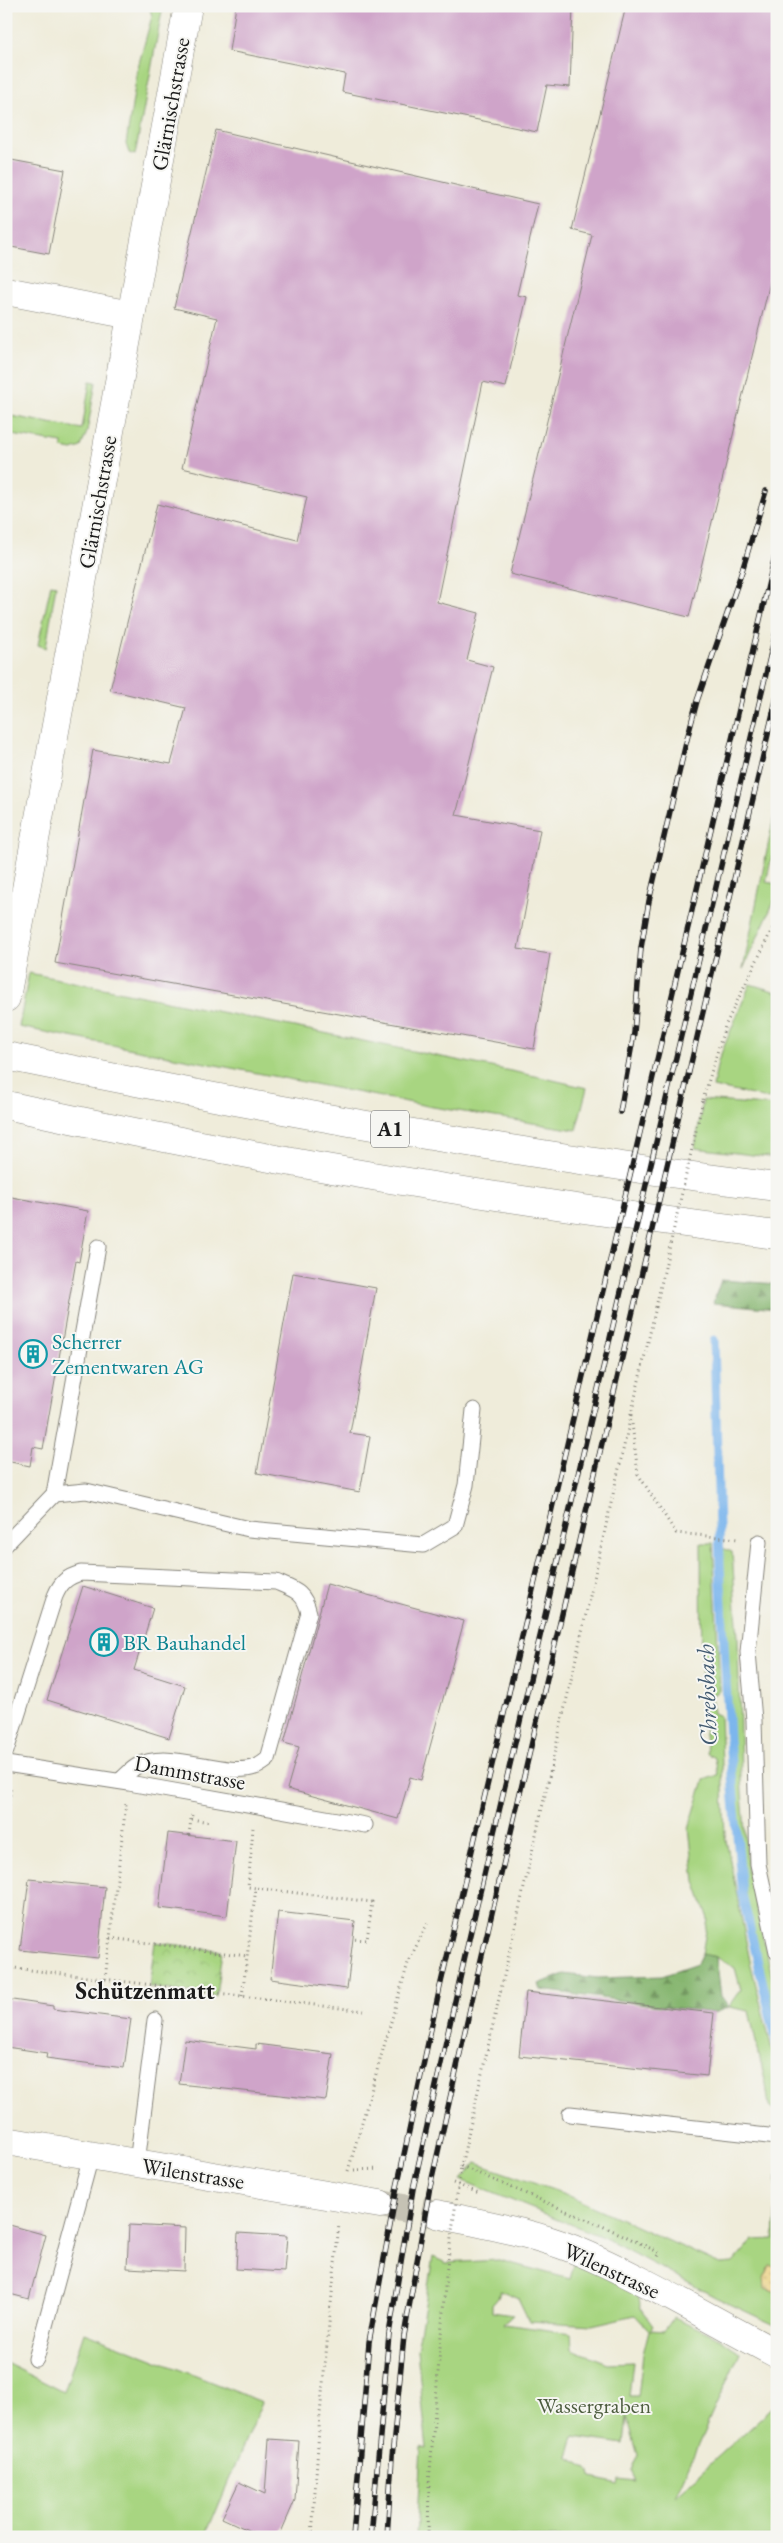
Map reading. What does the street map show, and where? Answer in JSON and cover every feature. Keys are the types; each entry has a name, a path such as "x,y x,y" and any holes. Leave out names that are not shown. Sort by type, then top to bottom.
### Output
{"main road":[{"name":"Glärnischstrasse","path":"6,998 188,6"},
{"path":"6,291 131,314"},
{"name":"A1","path":"6,1056 328,1119 519,1150 777,1187"},
{"name":"A1","path":"6,1105 146,1134 392,1178 518,1199 777,1235"},
{"name":"Wilenstrasse","path":"6,2141 137,2163 340,2207 380,2204"},
{"name":"Wilenstrasse","path":"437,2214 520,2232 572,2249 620,2271 777,2354"}],"lane":[{"path":"6,1544 54,1494 98,1247"},
{"path":"54,1494 86,1491 249,1529 423,1546 455,1526 466,1485 474,1410"},
{"path":"758,1542 748,1652 754,1720 758,1864 777,1952"},
{"path":"6,1751 55,1596 60,1585 68,1577 81,1573 276,1582 295,1590 306,1600 309,1613 268,1759 256,1767 243,1769 169,1760 150,1762 137,1766 124,1782"},
{"name":"Dammstrasse","path":"10,1765 124,1782 365,1825"},
{"path":"137,2163 156,2020"},
{"path":"570,2114 777,2137"},
{"path":"36,2359 91,2156"}],"path":[{"path":"428,2537 429,2484 446,2274 461,2166 703,1100 725,1026 777,919"},
{"path":"631,1415 638,1474 676,1534 730,1538"},
{"path":"6,1830 10,1765"},
{"path":"105,1979 124,1782"},
{"path":"189,1835 194,1794"},
{"path":"191,1819 218,1823"},
{"path":"245,1827 254,1828 248,1887 372,1902 367,1940 353,1939"},
{"path":"242,1996 256,1888"},
{"path":"312,2537 320,2414 340,2207 408,1963 428,1920"},
{"path":"110,1938 247,1956"},
{"path":"6,1967 364,2011"},
{"path":"461,2166 623,2235 660,2253 655,2261"},
{"path":"372,2169 378,2169"},
{"path":"453,2182 466,2187"}],"green space":[{"path":"149,6 163,6 135,155 129,153 126,144 138,67 152,16"},
{"path":"90,381 96,382 87,432 81,447 72,450 62,448 62,443 6,434 6,415 82,429"},
{"path":"51,584 56,585 46,648 38,645"},
{"path":"774,816 777,816 777,857 772,856 766,882 777,884 777,895 743,969"},
{"path":"29,973 587,1088 576,1130 433,1107 19,1027"},
{"path":"750,984 777,992 777,1100 713,1087 718,1061"},
{"path":"703,1100 777,1106 777,1158 695,1148"},
{"path":"721,1280 777,1284 777,1309 713,1303"},
{"path":"701,1543 713,1543 720,1691 711,1696 713,1713 720,1716 725,1835 750,1961 777,2070 777,2113 769,2107 766,2085 749,2011 729,2007 741,1990 735,1968 716,1957 702,1954 708,1919 695,1881 689,1828 704,1780 718,1775 715,1758 707,1753 702,1708"},
{"path":"720,1547 732,1552 738,1638 741,1778 748,1873 777,1998 777,2047 753,1937 738,1846 725,1688"},
{"path":"155,1942 222,1951 216,1996 149,1987"},
{"path":"702,1954 716,1957 721,1996 729,2007 714,2013 541,1990 539,1984 564,1974 598,1978 662,1976 697,1964"},
{"path":"476,2163 565,2194 720,2264 733,2263 753,2240 774,2239 777,2176 777,2326 717,2298 600,2236 461,2180"},
{"name":"Wassergraben","path":"433,2257 446,2263 499,2260 570,2279 575,2261 638,2294 641,2309 653,2326 650,2330 664,2331 674,2317 715,2336 740,2352 675,2496 777,2403 777,2537 416,2537 421,2448 427,2450 417,2350","holes":["500,2290 518,2298 529,2321 592,2325 635,2315 649,2330 643,2354 638,2397 629,2397 633,2362 608,2363 572,2349 571,2333 503,2324 513,2315 492,2312 492,2305 498,2298","627,2417 638,2455 631,2471 636,2481 619,2479 618,2484 593,2478 588,2469 568,2457 574,2437 624,2444"]},
{"path":"84,2332 262,2402 207,2532 218,2537 6,2537 6,2363 64,2392"}],"sand":[{"path":"770,2264 777,2267 777,2293 765,2289 764,2278"}],"building":[{"path":"236,6 573,6 570,87 547,85 537,132 342,92 345,74 229,51"},
{"path":"626,6 777,6 777,279 771,278 689,617 510,574 592,235 572,230"},
{"path":"216,130 538,204 517,295 527,297 506,387 483,382 437,602 479,613 467,660 493,667 456,815 540,830 518,949 550,954 534,1049 55,963 93,750 171,764 186,708 110,690 157,504 297,540 307,497 182,468 217,318 174,308"},
{"path":"6,159 65,170 49,254 6,246"},
{"name":"Scherrer Zementwaren AG","path":"6,1196 88,1211 79,1262 76,1261 43,1449 33,1447 30,1466 6,1461"},
{"path":"293,1273 376,1288 350,1433 370,1436 360,1492 257,1473"},
{"path":"327,1584 464,1621 421,1780 410,1777 398,1819 287,1789 299,1747 284,1743"},
{"name":"BR Bauhandel","path":"83,1586 153,1608 134,1670 185,1686 169,1738 47,1700"},
{"path":"168,1833 236,1841 227,1916 159,1908"},
{"path":"29,1879 105,1887 98,1958 20,1950"},
{"path":"278,1912 355,1921 347,1989 270,1979"},
{"path":"526,1992 714,2013 707,2076 519,2056"},
{"path":"6,1999 53,2006 53,2009 131,2019 124,2068 46,2058 47,2053 6,2047"},
{"path":"185,2040 256,2049 256,2044 333,2054 326,2100 179,2084"},
{"path":"6,2224 46,2235 29,2299 6,2293"},
{"path":"129,2225 185,2228 184,2271 127,2268"},
{"path":"238,2233 287,2236 284,2272 236,2269"},
{"path":"269,2439 299,2441 295,2500 279,2537 263,2537 222,2518 239,2482 265,2494"}],"waterway":[{"name":"Chrebsbach","path":"714,1340 720,1565 729,1739 742,1894 777,2044"}],"tunnel":[{"path":"380,2204 437,2214"}],"railway":[{"path":"620,1112 634,1033 641,948 649,901 686,743 697,701 742,571 766,491"},
{"path":"353,2537 369,2342 397,2187 440,1987 777,547"},
{"path":"371,2537 389,2334 413,2189 465,1956 777,627"},
{"path":"387,2537 392,2457 404,2336 429,2192 480,1964 777,696"}],"place":[{"name":"Scherrer Zementwaren AG","path":"33,1354"},
{"name":"BR Bauhandel","path":"104,1642"}],"district":[{"name":"Schützenmatt","path":"145,1991"}]}
